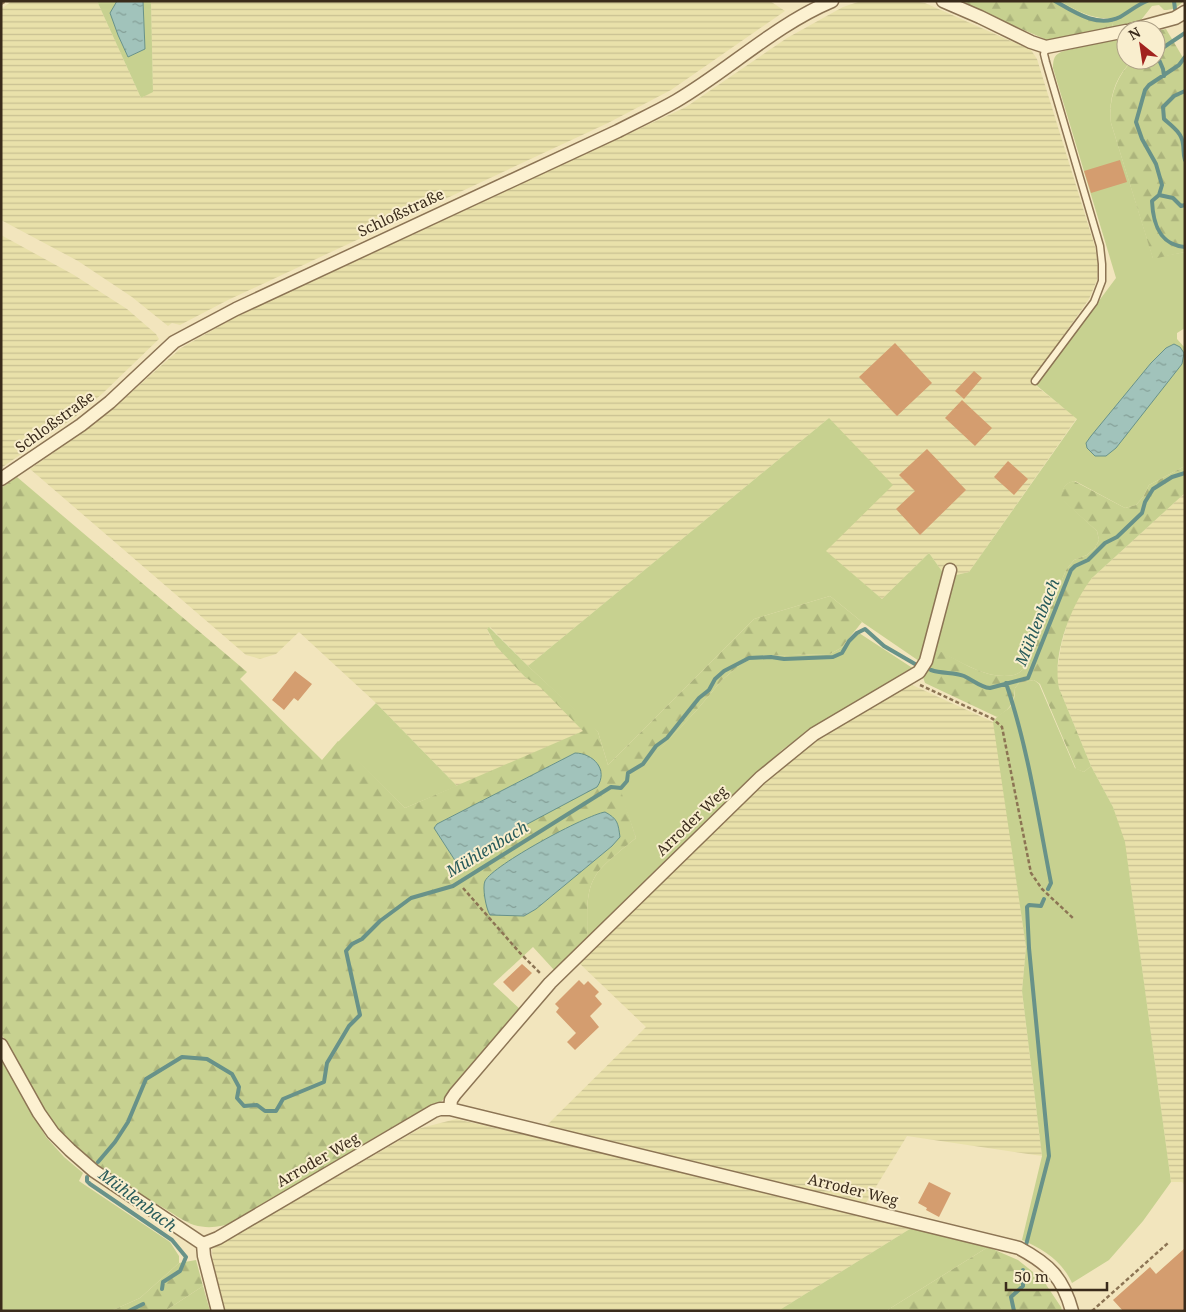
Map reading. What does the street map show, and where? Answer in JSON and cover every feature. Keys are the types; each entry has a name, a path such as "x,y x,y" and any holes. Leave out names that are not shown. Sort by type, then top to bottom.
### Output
{"street":[{"name":"Schloßstraße","path":"1,479 81,425 110,402 174,342 236,308 618,131 676,101 782,29 832,1"},
{"path":"943,1 1031,42 1046,47 1116,33"},
{"path":"1166,20 1185,12"},
{"name":"Arroder Weg","path":"450,1109 455,1094 550,983 760,778 814,734 922,669 926,661 950,570"},
{"path":"1,1045 39,1113 53,1133 70,1150 94,1172 203,1244 204,1256 218,1311"},
{"name":"Arroder Weg","path":"203,1244 218,1238 434,1111 450,1109 1019,1248 1037,1258 1055,1273 1065,1289 1072,1311"}],"lane":[{"path":"1035,381 1094,302 1102,281 1100,246 1046,62 1044,54 1046,47"}],"path":[{"path":"1,4 6,1"},
{"path":"913,676 924,687 993,719 1002,727 1031,873 1042,889 1074,919"},
{"path":"463,888 520,953 550,983"},
{"path":"1092,1311 1168,1243"}],"shaded area":[{"path":"12,1 97,1 141,98 153,91 151,1 770,1 785,11 671,90 608,123 228,300 180,325 172,323 168,326 132,297 78,261 1,220 1,9"},
{"path":"861,1 914,1 925,3 1031,50 1037,59 1095,247 1098,264 1097,280 1089,299 1036,375 1041,379 1036,386 1077,418 969,572 952,576 944,574 929,553 882,599 825,551 829,418 528,666 490,627 487,629 489,634 525,677 540,686 584,731 457,786 376,703 299,632 276,654 260,659 246,655 30,469 115,407 181,348 236,317 686,107 787,38 843,7"},
{"path":"1,235 74,275 127,309 156,334 159,339 75,417 1,468"},
{"path":"1185,493 1185,1185 1182,1182 1171,1182 1127,858 1113,807 1091,766 1056,677 1061,646 1070,613 1080,593 1092,578"},
{"path":"910,684 993,722 995,727 1026,947 1022,991 1042,1156 907,1136 866,1203 545,1127 646,1027 578,962 764,781 818,737"},
{"path":"456,1119 913,1227 778,1311 223,1311 213,1269 212,1249 421,1128"}],"green space":[{"path":"97,1 117,1 111,13 128,57 145,49 143,1 151,1 153,92 141,98"},
{"path":"957,1 1059,1 1090,17 1114,18 1112,28 1059,41 1047,40"},
{"path":"1059,1 1183,1 1177,7 1170,10 1164,10 1159,5 1152,6 1141,20 1116,20 1116,27 1112,28 1114,18 1099,18"},
{"path":"1166,29 1185,61 1185,252 1153,259 1111,123 1112,97 1124,70 1166,70"},
{"path":"1116,38 1116,70 1124,70 1117,81 1112,97 1111,123 1153,258 1185,252 1185,328 1177,333 1177,339 1185,348 1185,466 1149,485 1143,497 1136,505 1125,508 1075,481 1066,485 1063,489 1062,499 1097,531 1099,540 1095,548 1087,555 1074,560 1066,570 1027,666 1019,673 1004,676 984,672 936,650 952,576 969,572 1077,419 1036,385 1116,278 1053,68 1053,62 1058,54","holes":["1174,344 1086,443 1151,363 1166,348"]},
{"path":"829,418 893,485 826,551 882,599 929,553 944,574 919,661 862,622 830,596 754,619 608,765 598,732 528,666"},
{"path":"1185,466 1185,493 1092,578 1077,602 1065,630 1058,660 1059,688 1091,766 1084,772 1076,769 1040,684 1034,680 1019,683 1015,688 1011,706 997,717 925,683 923,677 932,664 936,649 963,664 994,675 1014,675 1027,666 1066,570 1074,560 1087,555 1095,548 1099,540 1097,531 1061,499 1066,485 1074,481 1125,508 1136,505 1143,497 1149,485"},
{"path":"17,477 247,672 240,679 322,760 338,741 405,808 583,731 540,687 525,677 496,646 487,629 489,627 593,726 598,732 608,765 754,619 830,596 862,622 841,648 830,654 757,656 741,664 722,680 696,711 621,791 636,838 604,866 592,882 587,906 587,940 555,971 533,947 493,984 521,1010 442,1101 431,1105 372,1139 235,1222 215,1227 204,1227 191,1224 124,1183 94,1162 68,1140 41,1106 1,1033 1,488","holes":["575,753 457,862 456,862 434,828 437,824","612,846 536,909 524,916 490,914"]},
{"path":"856,631 914,669 811,729 782,750 587,940 587,906 592,882 614,856 636,838 620,791 696,711 722,680 741,664 757,656 830,654 841,648"},
{"path":"1034,680 1039,684 1075,768 1084,772 1091,766 1113,807 1125,842 1171,1182 1143,1221 1109,1260 1072,1283 1057,1262 1037,1247 1022,1240 1042,1156 1022,991 1026,947 993,722 1011,706 1015,688 1019,683"},
{"path":"376,703 457,786 405,808 338,742"},
{"path":"1,1057 46,1137 64,1157 83,1173 79,1181 170,1242 179,1256 179,1263 140,1298 111,1311 1,1311"},
{"path":"913,1227 988,1247 886,1311 778,1311"},
{"path":"988,1247 1018,1260 1043,1280 1062,1311 886,1311"},
{"path":"196,1260 203,1286 165,1311 111,1311 140,1298 179,1263"},
{"path":"203,1286 210,1311 165,1311"}],"water":[{"path":"117,1 143,1 145,49 128,57 110,13"},
{"path":"1174,344 1180,347 1184,353 1182,364 1116,448 1106,456 1095,456 1087,448 1086,443 1151,363 1166,348"},
{"path":"575,753 588,756 597,764 601,775 597,787 456,862 434,828 437,824"},
{"path":"605,812 615,819 619,828 620,837 612,846 536,909 524,916 490,915 484,888 485,881 492,874 521,853 561,831"}],"building":[{"path":"1120,160 1127,182 1091,193 1084,171"},
{"path":"895,343 932,383 897,416 859,377"},
{"path":"974,371 982,378 964,399 955,391"},
{"path":"962,400 992,428 975,446 945,418"},
{"path":"927,449 966,490 920,535 896,509 915,491 899,475"},
{"path":"1008,461 1028,479 1014,495 994,477"},
{"path":"295,671 312,684 298,701 294,698 284,710 272,700"},
{"path":"522,964 532,973 513,992 503,982"},
{"path":"579,980 584,985 588,981 599,992 595,996 602,1004 590,1016 599,1027 575,1050 567,1042 576,1033 556,1012 559,1008 555,1004"},
{"path":"929,1182 951,1193 939,1217 918,1203"},
{"path":"1185,1248 1185,1311 1123,1311 1113,1300 1150,1267 1156,1274"}],"waterway":[{"path":"1055,1 1086,17 1103,21 1120,17 1147,1"},
{"path":"1174,1 1175,9"},
{"path":"1164,76 1157,55 1164,47 1185,33"},
{"path":"1185,57 1179,65 1149,85 1145,90 1136,122 1142,139 1156,164 1162,185 1159,195 1152,201 1156,225 1159,232 1169,242 1185,247"},
{"path":"1185,91 1174,96 1163,107 1164,119 1181,136 1185,160"},
{"path":"1159,195 1173,198 1181,206 1185,205"},
{"name":"Mühlenbach","path":"931,670 960,675 990,688 1028,678 1071,570 1088,560 1105,543 1117,537 1142,513 1145,502 1153,489 1172,477 1185,473"},
{"name":"Mühlenbach","path":"98,1162 115,1142 128,1122 146,1079 182,1057 207,1059 232,1074 239,1087 237,1098 244,1106 257,1105 265,1111 276,1111 283,1099 324,1082 327,1063 349,1026 360,1015 346,951 352,944 362,939 380,921 411,898 453,886 611,787 621,788 627,781 628,773 643,764 656,746 667,738 699,698 709,690 715,679 724,671 749,658 833,657 842,653 849,641 857,633 865,629 884,646 915,664"},
{"path":"1006,683 1032,782 1051,883 1048,889"},
{"path":"1026,1245 1049,1156 1029,948 1027,907 1029,905 1041,906 1044,899"},
{"name":"Mühlenbach","path":"87,1177 87,1181 90,1184 172,1240 186,1257 180,1271 163,1282 162,1289"},
{"path":"1014,1311 1011,1297 1023,1286 1023,1270"},
{"name":"Mühlenbach","path":"129,1311 143,1304"}]}
